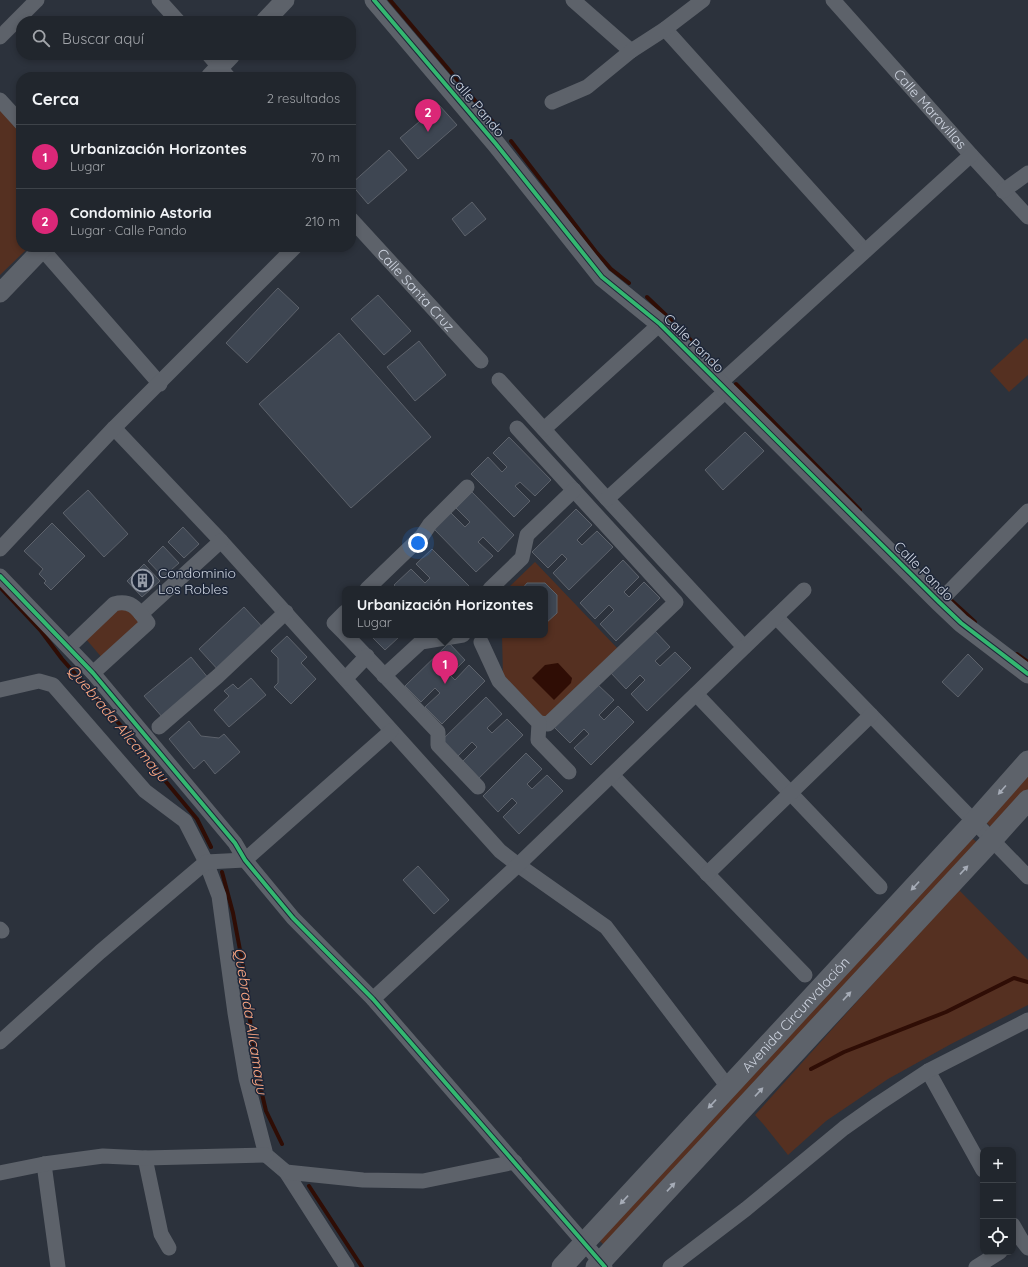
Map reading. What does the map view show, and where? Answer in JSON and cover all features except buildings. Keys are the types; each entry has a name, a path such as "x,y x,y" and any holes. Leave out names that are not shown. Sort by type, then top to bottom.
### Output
{"main road":[{"name":"Avenida Circunvalación","path":"562,1267 974,822 1028,761"},
{"name":"Avenida Circunvalación","path":"601,1265 1028,800"}],"street":[{"path":"21,16 37,0"},
{"path":"159,0 173,16"},
{"path":"270,16 285,0"},
{"name":"Calle Pando","path":"374,0 496,144 602,277 660,324 961,623 1028,674"},
{"path":"573,0 631,51"},
{"path":"552,102 587,87 631,51 665,29 703,0"},
{"name":"Calle Maravillas","path":"833,0 1003,191 1028,217"},
{"path":"0,37 16,21"},
{"path":"665,29 865,251"},
{"path":"0,100 16,118"},
{"path":"607,499 865,251 971,155"},
{"path":"1003,191 1028,173"},
{"name":"Calle Santa Cruz","path":"356,224 481,361"},
{"path":"0,293 39,252"},
{"path":"46,252 160,384"},
{"path":"0,549 114,428 160,384 290,252"},
{"path":"544,429 660,324"},
{"path":"499,380 744,647"},
{"path":"114,428 286,612 500,851 606,927 728,1087"},
{"path":"479,638 499,681 539,723 548,724 676,602 517,428"},
{"path":"371,586 422,536 430,524 467,487"},
{"path":"493,586 522,558 527,535 574,490"},
{"path":"939,602 1028,511"},
{"path":"141,614 221,541"},
{"path":"0,576 93,673 235,843 245,860 293,918 372,999 515,1162 601,1265"},
{"path":"372,999 518,865 804,590"},
{"path":"69,647 114,604 121,602 135,607 148,623 93,673"},
{"path":"159,727 218,676 286,612"},
{"path":"342,615 334,622 342,630"},
{"path":"776,617 1028,877"},
{"path":"350,638 438,732 438,745 478,788"},
{"path":"384,676 418,638"},
{"path":"346,678 367,656"},
{"path":"0,690 39,681 53,685 145,791 185,821 206,862 219,896 235,1013 246,1078 266,1155 286,1172 347,1267"},
{"path":"696,694 880,887"},
{"path":"707,874 871,715"},
{"path":"539,723 538,740 569,772"},
{"path":"0,1042 100,952 206,862 245,860 391,731"},
{"path":"612,775 805,976"},
{"path":"670,1267 746,1209 844,1128 878,1104 928,1071 1028,1020"},
{"path":"928,1071 980,1165"},
{"path":"0,1173 44,1164 103,1156 145,1158 266,1155"},
{"path":"145,1158 161,1234 169,1248"},
{"path":"286,1172 363,1180 423,1181 515,1162"},
{"path":"44,1164 58,1267"},
{"path":"1016,1230 1022,1241"},
{"path":"976,1267 995,1255"}],"shaded area":[{"path":"0,109 16,127 16,252 24,252 0,275"},
{"path":"1026,338 1028,340 1028,375 1009,392 990,371"},
{"path":"535,562 619,650 544,719 503,677 502,638 548,638 548,586 510,586"},
{"path":"119,607 130,609 139,623 103,659 86,639"},
{"path":"558,663 572,678 571,683 554,700 532,678 545,665"},
{"path":"1028,768 1028,790 993,829 983,819"},
{"path":"968,835 979,844 607,1248 596,1237"},
{"path":"958,889 1028,960 1028,1005 951,1044 888,1079 826,1121 788,1155 755,1115"}],"waterway":[{"path":"390,0 499,129"},
{"path":"511,141 596,252 611,269 629,283"},
{"path":"647,297 716,366"},
{"path":"736,384 860,510"},
{"name":"Quebrada Allcamayu","path":"0,587 41,631 62,659 130,736 197,819 211,847"},
{"path":"952,601 975,622"},
{"path":"1017,654 1028,662"},
{"name":"Quebrada Allcamayu","path":"222,872 233,913 247,987 251,1031 258,1077 266,1111 282,1144"},
{"path":"811,1069 844,1052 946,1012 1014,978 1028,982"},
{"name":"Quebrada Allcamayu","path":"309,1186 362,1267"}],"cycle path":[{"path":"374,0 496,144 602,277 660,324 961,623 1028,674"},
{"path":"0,576 93,673 235,843 245,860 293,918 373,999 605,1267"}],"place":[{"name":"Condominio Astoria","path":"428,132"},
{"name":"Condominio Los Robles","path":"143,581"},
{"name":"Urbanización Horizontes","path":"445,684"}]}
